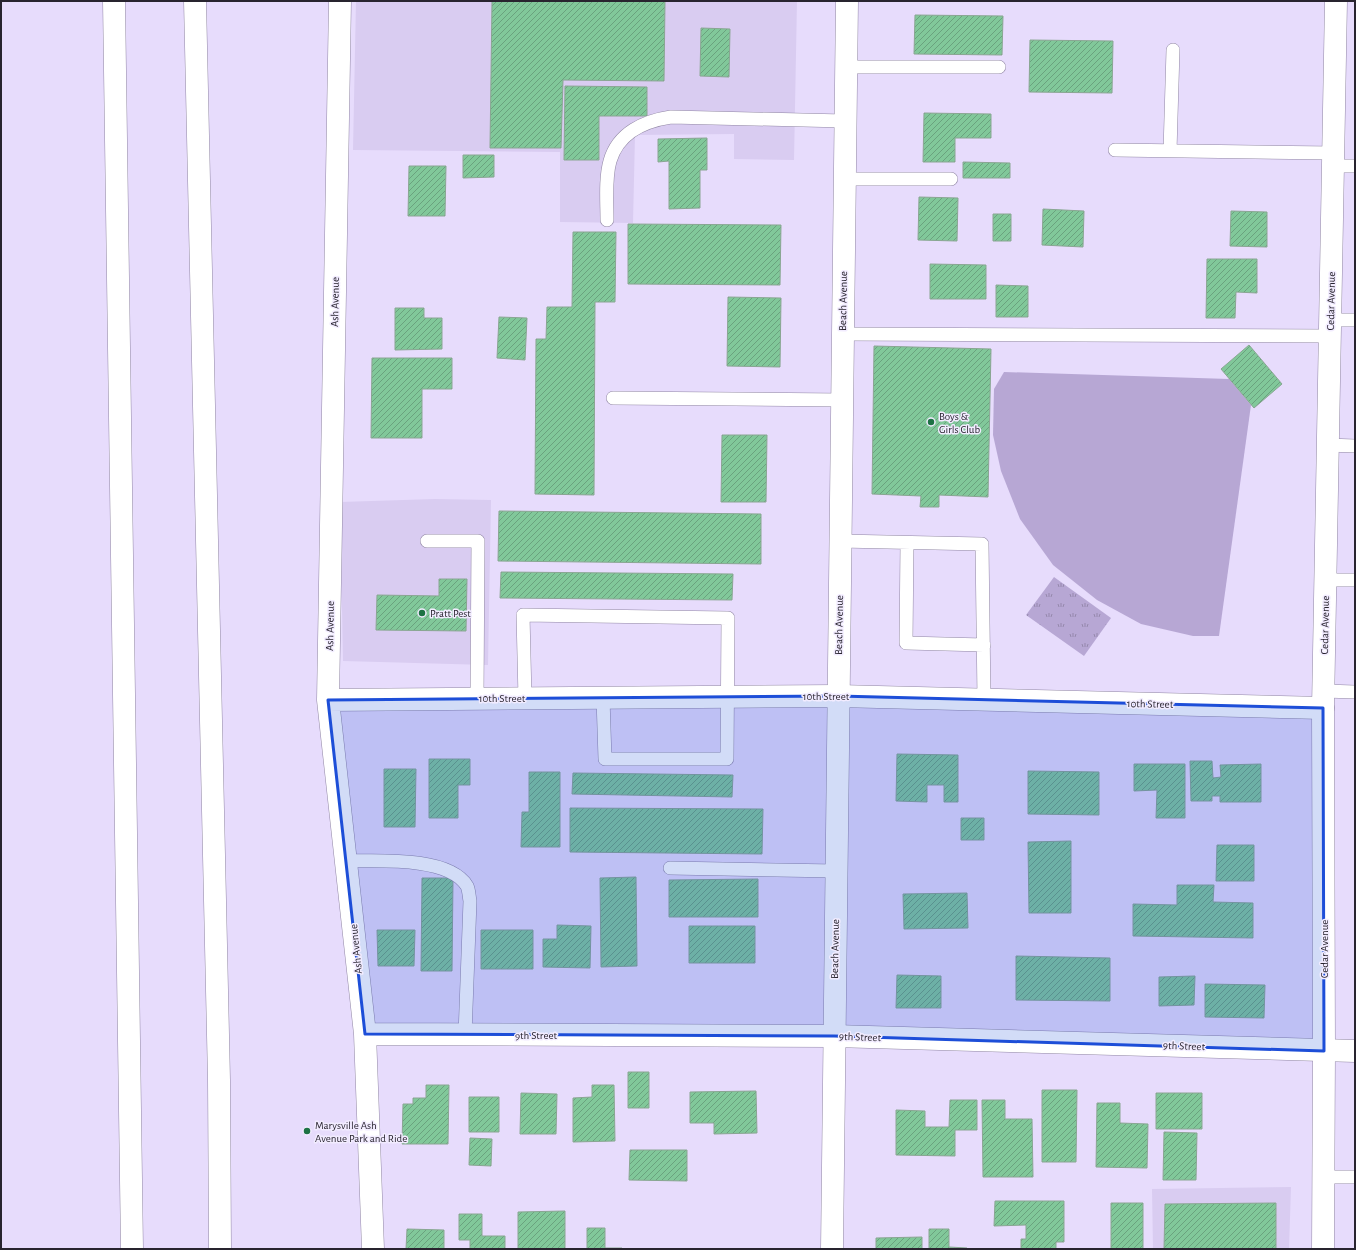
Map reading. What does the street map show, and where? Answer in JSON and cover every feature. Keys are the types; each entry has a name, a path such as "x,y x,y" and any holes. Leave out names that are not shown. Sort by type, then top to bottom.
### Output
{"main road":[{"path":"114,1 132,1249"},
{"path":"195,1 219,1080 220,1249"},
{"name":"Ash Avenue","path":"340,1 328,700 365,1034 373,1249"},
{"name":"Beach Avenue","path":"832,1249 844,121 847,1"},
{"name":"Cedar Avenue","path":"1323,1249 1323,699 1336,1"},
{"name":"10th Street","path":"328,700 838,696 984,700 1323,699"},
{"name":"9th Street","path":"365,1034 834,1036 1355,1051"},
{"path":"219,1080 235,1249"}],"lane":[{"path":"1170,151 1173,50"},
{"path":"846,67 999,67"},
{"path":"607,220 608,170 614,151 620,140 636,127 646,122 671,117 844,121"},
{"path":"1115,150 1170,151 1333,159 1355,166"},
{"path":"844,179 951,179"},
{"path":"842,334 1330,328 1355,320"},
{"path":"613,398 842,400"},
{"path":"1327,445 1355,446"},
{"path":"428,541 478,541 477,699"},
{"path":"840,541 982,544 984,700"},
{"path":"907,543 906,643 984,645"},
{"path":"1325,580 1355,580"},
{"path":"525,698 523,615 728,618 727,759 604,759 603,698"},
{"path":"1323,699 1355,692"},
{"path":"346,861 424,863 457,875 467,886 470,901 465,1035"},
{"path":"670,868 836,871"},
{"path":"1323,1178 1355,1177"}],"highlighted area":[{"path":"838,696 1323,708 1324,1051 834,1036 365,1034 328,700"}],"shaded area":[{"path":"356,1 797,1 794,160 734,159 734,134 635,135 633,223 560,222 560,152 353,150"},
{"path":"435,499 491,500 488,665 343,661 340,502"},
{"path":"1291,1187 1289,1249 1153,1249 1152,1189"}],"green space":[{"path":"1004,372 1229,379 1251,405 1219,636 1193,636 1141,624 1097,600 1053,565 1020,519 1001,471 993,435 994,389"},
{"path":"1054,577 1111,618 1084,656 1026,615"}],"building":[{"path":"492,1 665,1 664,81 563,80 561,148 490,148"},
{"path":"915,15 1003,16 1002,55 914,54"},
{"path":"701,28 730,29 729,77 700,76"},
{"path":"1030,40 1113,41 1112,93 1029,92"},
{"path":"565,86 647,87 647,116 599,116 599,160 564,160"},
{"path":"924,113 991,114 991,138 955,138 955,162 923,162"},
{"path":"707,138 707,170 700,170 700,208 669,209 669,161 658,162 658,139"},
{"path":"463,155 494,155 494,177 463,178"},
{"path":"963,162 1010,163 1010,178 963,178"},
{"path":"409,166 446,166 445,216 408,216"},
{"path":"919,197 958,198 957,241 918,240"},
{"path":"1043,209 1084,211 1083,247 1042,245"},
{"path":"1231,211 1267,212 1267,247 1230,246"},
{"path":"993,214 1011,214 1011,241 993,241"},
{"path":"628,224 781,225 780,285 628,284"},
{"path":"573,232 616,232 615,302 595,302 594,495 535,494 536,339 546,339 547,307 572,307"},
{"path":"1207,259 1257,259 1257,293 1236,292 1235,318 1206,318"},
{"path":"930,264 986,265 986,299 930,299"},
{"path":"996,285 1028,286 1028,317 996,317"},
{"path":"728,297 781,298 780,367 727,366"},
{"path":"395,308 424,308 424,318 442,318 442,349 395,350"},
{"path":"499,317 527,318 525,360 497,358"},
{"path":"1249,345 1282,384 1254,408 1221,369"},
{"name":"Boys & Girls Club","path":"874,346 991,349 988,497 939,495 939,507 920,507 921,496 872,494"},
{"path":"372,358 452,358 452,389 422,389 422,438 371,438"},
{"path":"722,435 767,435 766,502 721,502"},
{"path":"499,511 761,514 761,564 498,561"},
{"path":"501,572 733,574 732,600 500,598"},
{"name":"Pratt Pest","path":"439,579 467,579 466,631 376,630 377,595 439,596"},
{"path":"897,754 958,755 958,802 944,802 944,785 927,785 927,802 896,801"},
{"path":"429,759 470,759 470,785 458,785 458,818 429,818"},
{"path":"1190,761 1212,761 1213,778 1221,777 1220,765 1261,764 1261,802 1220,802 1220,796 1212,796 1212,801 1191,801"},
{"path":"1134,764 1185,764 1185,818 1156,818 1157,790 1134,791"},
{"path":"384,769 416,769 415,827 384,827"},
{"path":"1028,771 1099,772 1099,815 1028,814"},
{"path":"529,772 560,772 560,847 521,847 522,812 529,812"},
{"path":"573,773 733,775 732,797 572,794"},
{"path":"570,808 763,809 762,854 570,852"},
{"path":"961,818 984,818 984,840 961,840"},
{"path":"1071,841 1071,913 1029,913 1028,842"},
{"path":"1217,845 1254,845 1254,881 1216,881"},
{"path":"636,877 637,966 601,967 600,878"},
{"path":"422,878 453,878 452,971 421,971"},
{"path":"758,879 758,917 669,917 669,880"},
{"path":"1177,885 1214,885 1213,902 1253,903 1253,938 1133,936 1133,904 1177,905"},
{"path":"967,893 968,928 904,929 903,894"},
{"path":"557,925 591,926 590,968 543,967 543,939 557,939"},
{"path":"689,926 755,926 755,963 689,963"},
{"path":"377,930 415,930 414,966 378,966"},
{"path":"481,930 533,930 533,969 481,969"},
{"path":"1016,956 1110,958 1110,1001 1016,1000"},
{"path":"897,975 941,976 941,1008 896,1008"},
{"path":"1195,976 1194,1005 1159,1006 1159,977"},
{"path":"1205,984 1265,985 1264,1018 1205,1017"},
{"path":"628,1072 649,1072 649,1108 628,1108"},
{"path":"426,1085 449,1085 448,1144 402,1144 403,1104 413,1104 413,1098 426,1098"},
{"path":"592,1085 614,1085 615,1141 573,1142 573,1098 592,1097"},
{"path":"1042,1090 1077,1090 1076,1162 1042,1162"},
{"path":"756,1091 757,1133 714,1134 714,1123 690,1123 690,1092"},
{"path":"521,1093 557,1094 556,1134 520,1134"},
{"path":"1156,1093 1202,1093 1202,1129 1156,1129"},
{"path":"469,1097 499,1097 499,1132 469,1132"},
{"path":"950,1100 977,1100 977,1130 955,1130 955,1156 896,1155 896,1110 925,1111 925,1127 949,1127"},
{"path":"982,1100 1005,1100 1005,1119 1032,1119 1033,1177 983,1177"},
{"path":"1097,1103 1120,1103 1120,1123 1148,1124 1147,1168 1096,1167"},
{"path":"1164,1132 1197,1133 1196,1180 1163,1180"},
{"path":"470,1138 492,1139 491,1166 469,1165"},
{"path":"630,1150 687,1150 687,1181 629,1180"},
{"path":"995,1201 1064,1201 1064,1242 1056,1242 1056,1249 1021,1249 1021,1239 1026,1239 1026,1225 994,1226"},
{"path":"1111,1203 1143,1203 1143,1249 1111,1249"},
{"path":"1276,1203 1276,1249 1164,1249 1165,1204"},
{"path":"565,1211 565,1249 518,1249 518,1212"},
{"path":"459,1214 482,1214 482,1236 505,1236 505,1249 470,1249 470,1240 459,1240"},
{"path":"587,1228 605,1228 605,1248 622,1249 587,1249"},
{"path":"407,1229 444,1230 444,1249 406,1249"},
{"path":"929,1229 949,1229 949,1247 967,1249 929,1249"},
{"path":"922,1237 922,1249 876,1249 876,1238"}],"place":[{"name":"Boys & Girls Club","path":"931,422"},
{"name":"Pratt Pest","path":"422,613"},
{"name":"Marysville Ash Avenue Park and Ride","path":"307,1131"}]}
